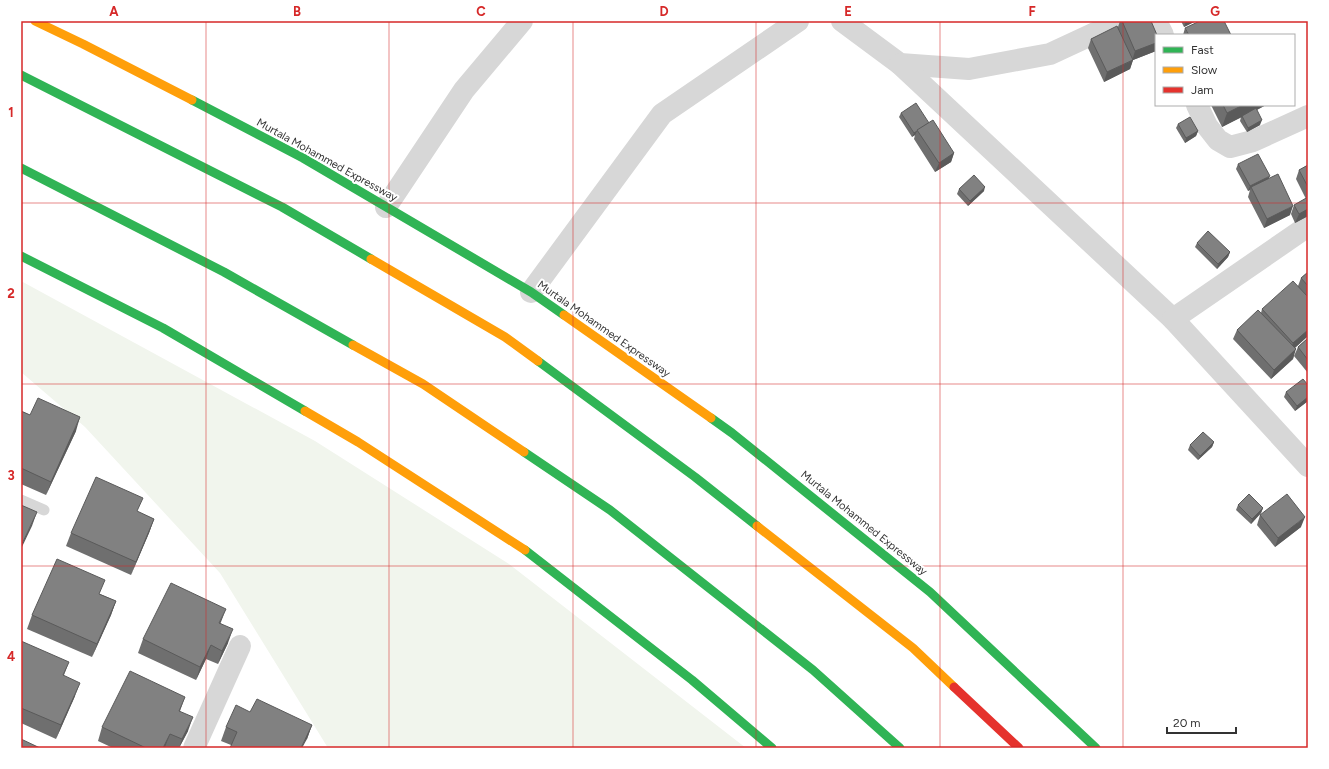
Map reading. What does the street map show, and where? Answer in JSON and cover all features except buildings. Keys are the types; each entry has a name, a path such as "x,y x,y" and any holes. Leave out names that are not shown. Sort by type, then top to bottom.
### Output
{"highway":[{"name":"Murtala Mohammed Expressway","path":"35,21 83,44 303,158 531,292 732,433 930,592 1096,748"},
{"path":"21,75 282,207 505,337 695,477 913,648 1019,748"},
{"path":"21,168 224,272 423,384 610,510 813,670 900,748"},
{"path":"21,256 163,328 358,442 521,547 692,680 772,748"}],"street":[{"path":"386,207 464,90 522,21"},
{"path":"531,292 662,114 798,21"},
{"path":"842,21 900,64 1173,319 1308,466"},
{"path":"900,64 969,69 1050,54 1121,21"},
{"path":"1156,21 1162,34"},
{"path":"1197,106 1207,126 1218,140 1230,147 1254,141 1308,116"},
{"path":"1173,319 1308,226"},
{"path":"194,748 240,646"}],"lane":[{"path":"21,500 44,510"}],"shaded area":[{"path":"21,281 315,441 509,564 746,748 328,748 220,573 85,427 21,372"}],"traffic: fast":[{"path":"21,75 282,207 371,259"},
{"path":"192,100 303,158 531,292 564,315"},
{"path":"21,168 224,272 353,345"},
{"path":"21,256 163,328 305,411"},
{"path":"538,361 695,477 757,526"},
{"path":"711,418 732,433 930,592 1096,748"},
{"path":"524,452 610,510 813,670 900,748"},
{"path":"525,550 692,680 772,748"}],"traffic: slow":[{"path":"35,21 192,100"},
{"path":"371,259 505,337 538,361"},
{"path":"564,315 711,418"},
{"path":"353,345 423,384 524,452"},
{"path":"305,411 358,442 525,550"},
{"path":"757,526 913,648 954,687"}],"traffic: jam":[{"path":"954,687 1019,748"}]}
